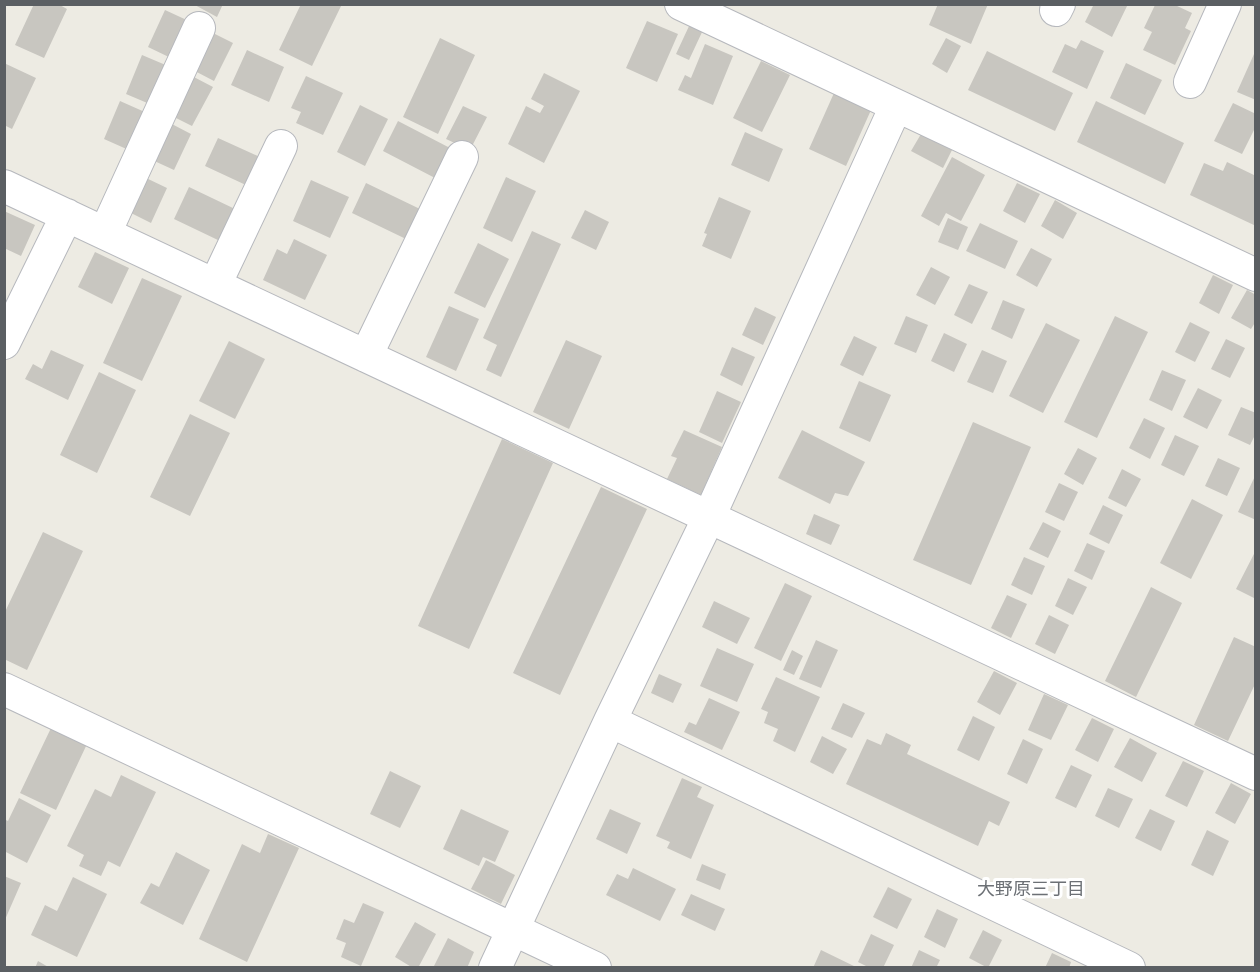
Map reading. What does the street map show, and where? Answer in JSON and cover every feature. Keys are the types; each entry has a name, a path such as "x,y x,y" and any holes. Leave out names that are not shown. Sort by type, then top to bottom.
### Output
{"street":[{"path":"681,4 1256,275"},
{"path":"1190,82 1225,4"},
{"path":"105,232 199,28"},
{"path":"495,968 610,721 709,517 896,106"},
{"path":"215,285 281,146"},
{"path":"366,356 462,157"},
{"path":"4,186 1256,774"},
{"path":"4,343 67,215"},
{"path":"4,689 595,968"},
{"path":"610,721 1129,968"}],"building":[{"path":"34,4 58,4 67,9 44,58 15,45"},
{"path":"193,4 223,4 217,17"},
{"path":"301,4 342,4 312,66 279,50"},
{"path":"938,4 988,4 971,44 929,25"},
{"path":"1094,4 1128,4 1112,37 1085,22"},
{"path":"1155,5 1175,5 1192,13 1185,28 1191,31 1175,65 1143,50 1152,32 1144,28"},
{"path":"165,10 191,22 173,59 148,47"},
{"path":"647,21 678,34 657,82 626,68"},
{"path":"690,24 703,30 689,60 676,54"},
{"path":"211,32 233,43 214,81 191,69"},
{"path":"440,38 475,55 438,134 403,117"},
{"path":"946,38 961,46 947,73 932,64"},
{"path":"1081,40 1104,51 1087,89 1052,72 1065,44 1076,49"},
{"path":"705,44 733,56 713,105 678,90 685,75 691,78"},
{"path":"247,50 284,67 269,102 231,85"},
{"path":"987,51 1073,93 1055,131 968,90"},
{"path":"1256,54 1256,100 1237,92"},
{"path":"142,55 168,66 152,105 126,94"},
{"path":"761,61 790,75 762,132 733,118"},
{"path":"4,63 36,78 12,129 4,125"},
{"path":"1126,63 1162,80 1145,115 1110,98"},
{"path":"544,73 580,91 544,163 508,144 526,106 540,113 544,106 531,99"},
{"path":"190,75 213,87 192,126 170,115"},
{"path":"306,76 343,93 323,135 296,123 301,112 291,108"},
{"path":"834,93 871,110 846,166 809,149"},
{"path":"120,101 147,113 131,151 104,139"},
{"path":"1096,101 1184,143 1165,184 1077,142"},
{"path":"1233,103 1256,114 1256,126 1242,154 1214,141"},
{"path":"360,105 388,119 365,166 337,152"},
{"path":"463,106 487,117 470,150 446,139"},
{"path":"398,121 450,148 435,178 383,151"},
{"path":"168,122 191,134 174,170 150,159"},
{"path":"745,132 783,149 769,182 731,165"},
{"path":"921,134 952,150 943,168 911,151"},
{"path":"218,138 262,158 248,186 205,166"},
{"path":"952,157 985,175 961,221 946,213 939,226 921,216"},
{"path":"1227,162 1256,176 1256,226 1190,195 1204,163 1223,171"},
{"path":"144,177 167,188 151,223 127,211"},
{"path":"506,177 536,191 512,242 483,228"},
{"path":"311,180 349,197 330,238 293,221"},
{"path":"366,183 420,209 406,239 352,213"},
{"path":"1017,183 1040,194 1025,223 1003,211"},
{"path":"189,187 235,209 220,241 174,219"},
{"path":"719,197 751,211 731,259 702,246 707,234 704,233"},
{"path":"1055,200 1077,213 1063,239 1041,226"},
{"path":"585,210 609,222 596,250 571,238"},
{"path":"4,211 35,225 21,256 4,248"},
{"path":"948,218 968,227 958,250 938,242"},
{"path":"980,223 1018,241 1005,269 966,251"},
{"path":"532,231 561,244 501,377 486,370 497,345 483,338"},
{"path":"294,239 327,255 305,300 263,280 277,249 287,254"},
{"path":"478,243 509,259 485,308 454,293"},
{"path":"1031,248 1052,259 1037,287 1016,275"},
{"path":"95,252 129,268 112,304 78,287"},
{"path":"931,267 950,277 935,305 916,295"},
{"path":"1213,275 1233,285 1219,314 1199,303"},
{"path":"142,278 182,296 142,381 103,363"},
{"path":"969,284 988,292 972,324 954,315"},
{"path":"1247,290 1256,295 1256,321 1251,329 1231,318"},
{"path":"1003,300 1025,309 1012,339 991,329"},
{"path":"449,306 479,319 456,371 426,357"},
{"path":"755,307 776,317 763,345 742,335"},
{"path":"906,316 928,325 916,353 894,344"},
{"path":"1115,316 1148,332 1097,438 1064,422"},
{"path":"1190,322 1210,332 1195,362 1175,352"},
{"path":"1046,323 1080,340 1043,413 1009,396"},
{"path":"944,333 967,344 954,372 931,361"},
{"path":"854,336 877,347 863,376 840,365"},
{"path":"1226,339 1245,348 1230,378 1211,369"},
{"path":"566,340 602,356 569,429 533,412"},
{"path":"229,341 265,359 235,419 199,401"},
{"path":"732,347 755,357 742,386 720,375"},
{"path":"51,350 84,365 68,400 25,379 33,364 42,369"},
{"path":"982,350 1007,361 993,393 967,382"},
{"path":"1162,370 1186,380 1172,411 1149,400"},
{"path":"99,372 136,390 97,473 60,455"},
{"path":"859,381 891,395 870,442 839,428"},
{"path":"1198,388 1222,400 1207,429 1183,417"},
{"path":"717,391 741,402 722,443 699,432"},
{"path":"1241,407 1256,413 1256,433 1250,445 1228,435"},
{"path":"190,414 230,433 190,516 150,497"},
{"path":"1144,418 1165,428 1150,459 1129,448"},
{"path":"973,422 1031,447 971,585 913,560"},
{"path":"684,430 722,447 701,495 667,479 677,458 671,456"},
{"path":"802,430 865,462 848,496 835,493 830,504 778,478"},
{"path":"1175,435 1199,446 1184,476 1161,465"},
{"path":"502,439 553,463 469,649 418,626"},
{"path":"1078,448 1097,458 1083,485 1064,474"},
{"path":"1218,458 1240,468 1227,496 1205,486"},
{"path":"1122,469 1141,479 1126,507 1108,498"},
{"path":"1256,474 1256,520 1238,512"},
{"path":"1059,483 1078,492 1064,521 1045,512"},
{"path":"601,487 647,509 560,695 513,673"},
{"path":"1192,499 1223,515 1191,579 1160,563"},
{"path":"1103,505 1123,515 1109,544 1089,534"},
{"path":"814,514 840,525 831,545 806,534"},
{"path":"1043,522 1061,531 1048,558 1029,549"},
{"path":"43,532 83,551 27,670 4,659 4,614"},
{"path":"1087,543 1105,551 1092,580 1074,571"},
{"path":"1256,550 1256,599 1236,589"},
{"path":"1024,557 1045,566 1032,595 1011,585"},
{"path":"1068,578 1087,587 1073,615 1055,606"},
{"path":"785,583 812,596 781,661 754,648"},
{"path":"1151,587 1182,603 1136,697 1105,681"},
{"path":"1007,595 1027,604 1011,638 991,628"},
{"path":"714,601 750,618 737,644 702,627"},
{"path":"1049,615 1069,625 1055,654 1035,644"},
{"path":"1234,637 1256,647 1256,682 1228,741 1194,725"},
{"path":"816,640 838,650 821,688 799,679"},
{"path":"717,648 754,664 737,702 700,686"},
{"path":"792,650 803,656 794,675 783,670"},
{"path":"994,671 1017,683 1000,715 977,702"},
{"path":"659,674 682,684 673,703 651,693"},
{"path":"776,677 820,697 795,752 773,741 778,729 764,723 768,712 761,709"},
{"path":"1044,694 1068,705 1051,740 1028,730"},
{"path":"709,698 740,712 722,750 684,732 689,722 696,725"},
{"path":"843,703 865,713 852,738 831,729"},
{"path":"973,716 995,727 979,761 957,750"},
{"path":"1092,718 1114,729 1098,762 1075,750"},
{"path":"51,728 87,744 56,810 20,793"},
{"path":"886,733 911,745 907,754 1010,802 999,826 989,821 978,846 846,784 867,739 881,745"},
{"path":"822,736 847,749 833,774 810,762"},
{"path":"1130,738 1157,753 1142,782 1114,767"},
{"path":"1023,739 1043,749 1027,784 1007,774"},
{"path":"1183,761 1204,771 1187,807 1165,796"},
{"path":"1071,765 1092,775 1076,808 1055,798"},
{"path":"390,771 421,786 400,828 370,814"},
{"path":"121,775 156,792 120,867 108,861 101,876 79,866 84,855 67,846 95,789 111,797"},
{"path":"682,778 702,787 697,797 714,805 691,859 667,848 670,842 656,836"},
{"path":"1231,783 1251,794 1235,824 1215,813"},
{"path":"1108,788 1133,799 1119,828 1095,816"},
{"path":"19,798 51,815 27,863 4,851 4,819 8,821"},
{"path":"461,809 509,831 495,862 483,857 479,866 443,849"},
{"path":"610,809 641,823 627,854 596,839"},
{"path":"1150,809 1175,821 1161,851 1135,838"},
{"path":"1207,830 1229,841 1213,876 1191,865"},
{"path":"268,834 299,848 247,962 199,939 242,844 260,853"},
{"path":"176,852 210,870 183,925 140,903 151,883 159,887"},
{"path":"486,860 515,875 501,904 471,889"},
{"path":"702,864 726,874 720,890 696,880"},
{"path":"633,868 676,889 660,921 606,895 617,874 628,879"},
{"path":"4,876 21,883 4,922"},
{"path":"73,877 107,894 77,957 31,935 45,905 57,911"},
{"path":"888,887 912,899 897,929 873,917"},
{"path":"691,894 725,909 715,931 681,915"},
{"path":"363,903 384,912 361,966 341,957 346,943 336,939 344,919 354,923"},
{"path":"937,909 958,919 945,948 924,937"},
{"path":"415,922 436,934 418,968 413,968 395,957"},
{"path":"983,930 1002,940 988,968 969,958"},
{"path":"871,934 894,945 883,968 870,968 858,962"},
{"path":"448,938 474,952 467,968 433,968"},
{"path":"821,950 858,968 813,968"},
{"path":"919,950 940,960 936,968 911,968"},
{"path":"1052,953 1071,962 1069,968 1045,968"},
{"path":"38,961 50,968 35,968"}],"district":[{"name":"大野原三丁目","path":"1031,889"}]}
